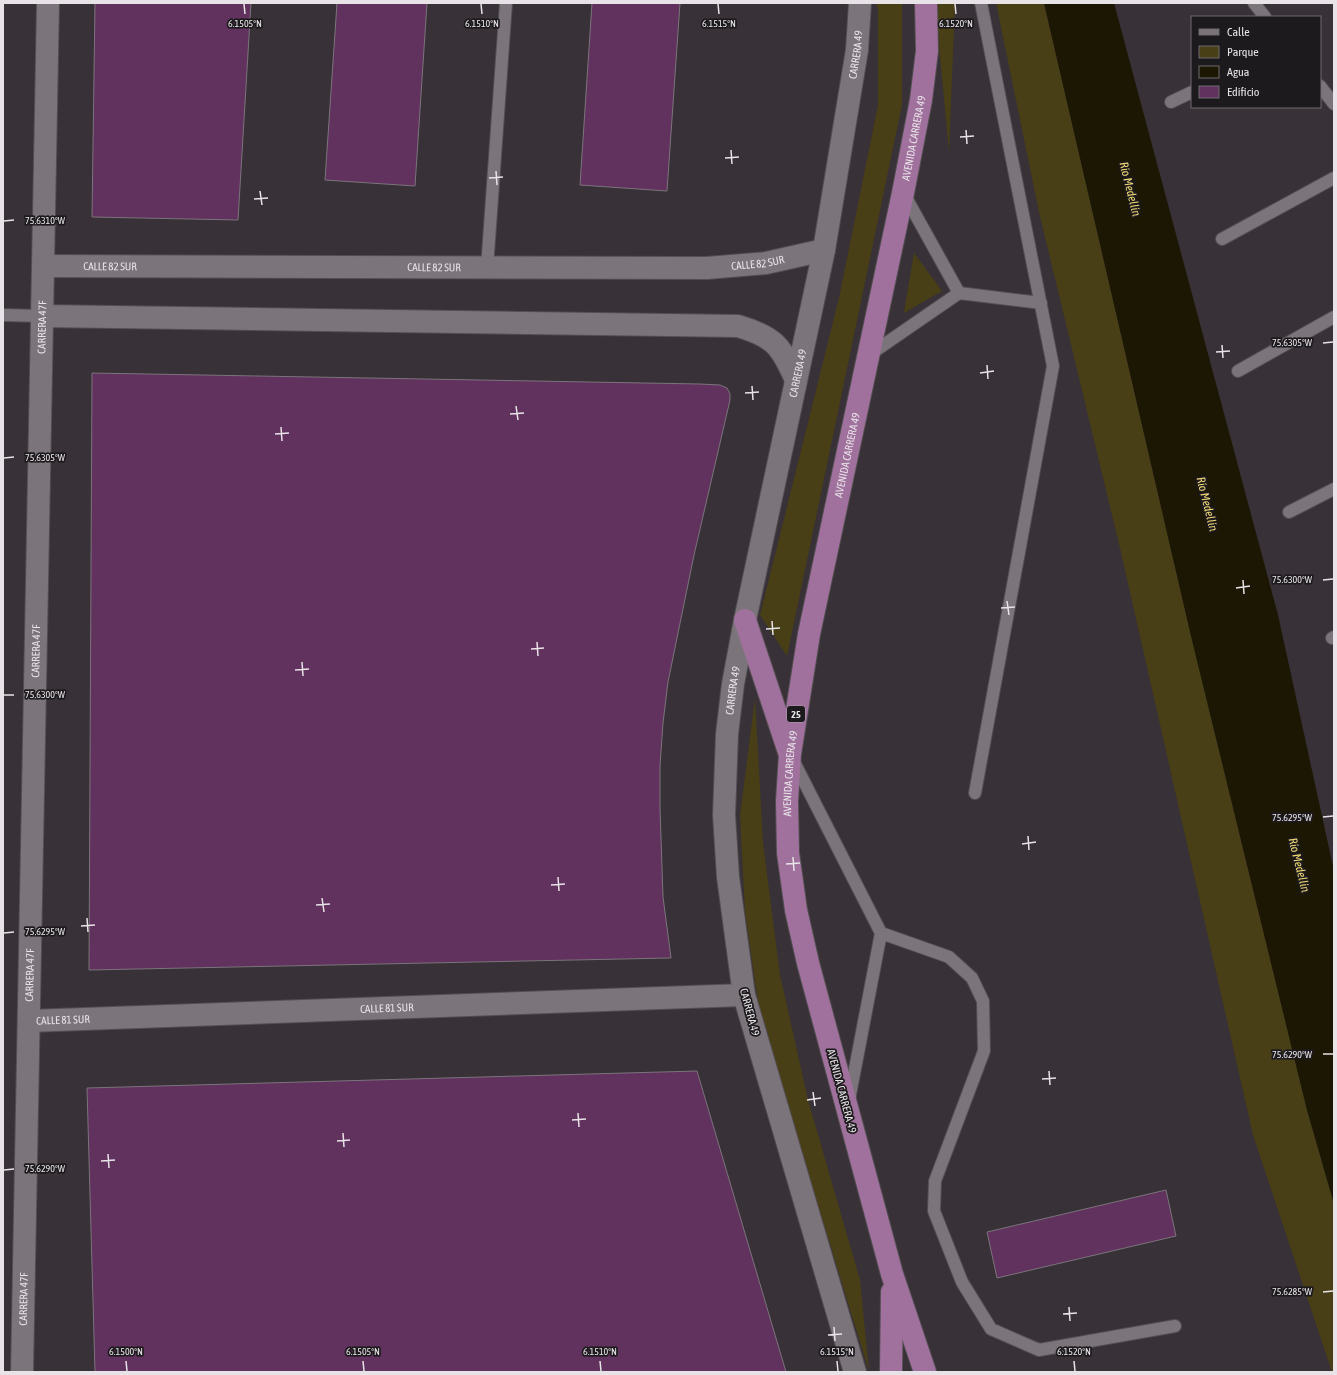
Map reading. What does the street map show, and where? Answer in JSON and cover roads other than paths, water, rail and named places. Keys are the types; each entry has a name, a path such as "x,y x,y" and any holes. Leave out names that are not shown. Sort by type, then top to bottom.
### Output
{"highway":[{"name":"25","path":"921,3 927,51"},
{"path":"926,3 927,51"},
{"name":"AVENIDA CARRERA 49","path":"924,1372 892,1274 808,963 796,910 788,853 787,801 790,754 809,634 904,193 921,100 927,51"},
{"path":"745,620 790,754"},
{"path":"891,1372 892,1274"}],"street":[{"name":"CARRERA 47F","path":"22,1372 48,3"},
{"name":"CARRERA 49","path":"855,1372 744,996 728,877 724,815 726,734 745,620 824,250 857,50 860,3"},
{"name":"CALLE 82 SUR","path":"43,266 487,268 734,266 766,263 824,250"},
{"path":"42,316 738,326 759,332 778,345 788,361 796,380"},
{"name":"CALLE 81 SUR","path":"29,1021 744,996"}],"lane":[{"path":"487,268 506,3"},
{"path":"975,793 1053,366 981,3"},
{"path":"1254,3 1264,16"},
{"path":"1321,87 1334,104"},
{"path":"1171,102 1191,92"},
{"path":"1222,239 1334,178"},
{"path":"904,193 959,293"},
{"path":"869,355 959,293 1041,303"},
{"path":"3,315 42,316"},
{"path":"1238,371 1334,317"},
{"path":"1289,512 1334,489"},
{"path":"790,754 881,933 847,1109"},
{"path":"881,933 949,957 972,978 983,1001 984,1051 935,1181 934,1211 962,1282 990,1329 1039,1350 1175,1326"}],"water":[{"name":"Río Medellín","path":"1044,3 1114,3 1278,615 1334,871 1334,1204 1307,1110 1191,636"}]}
